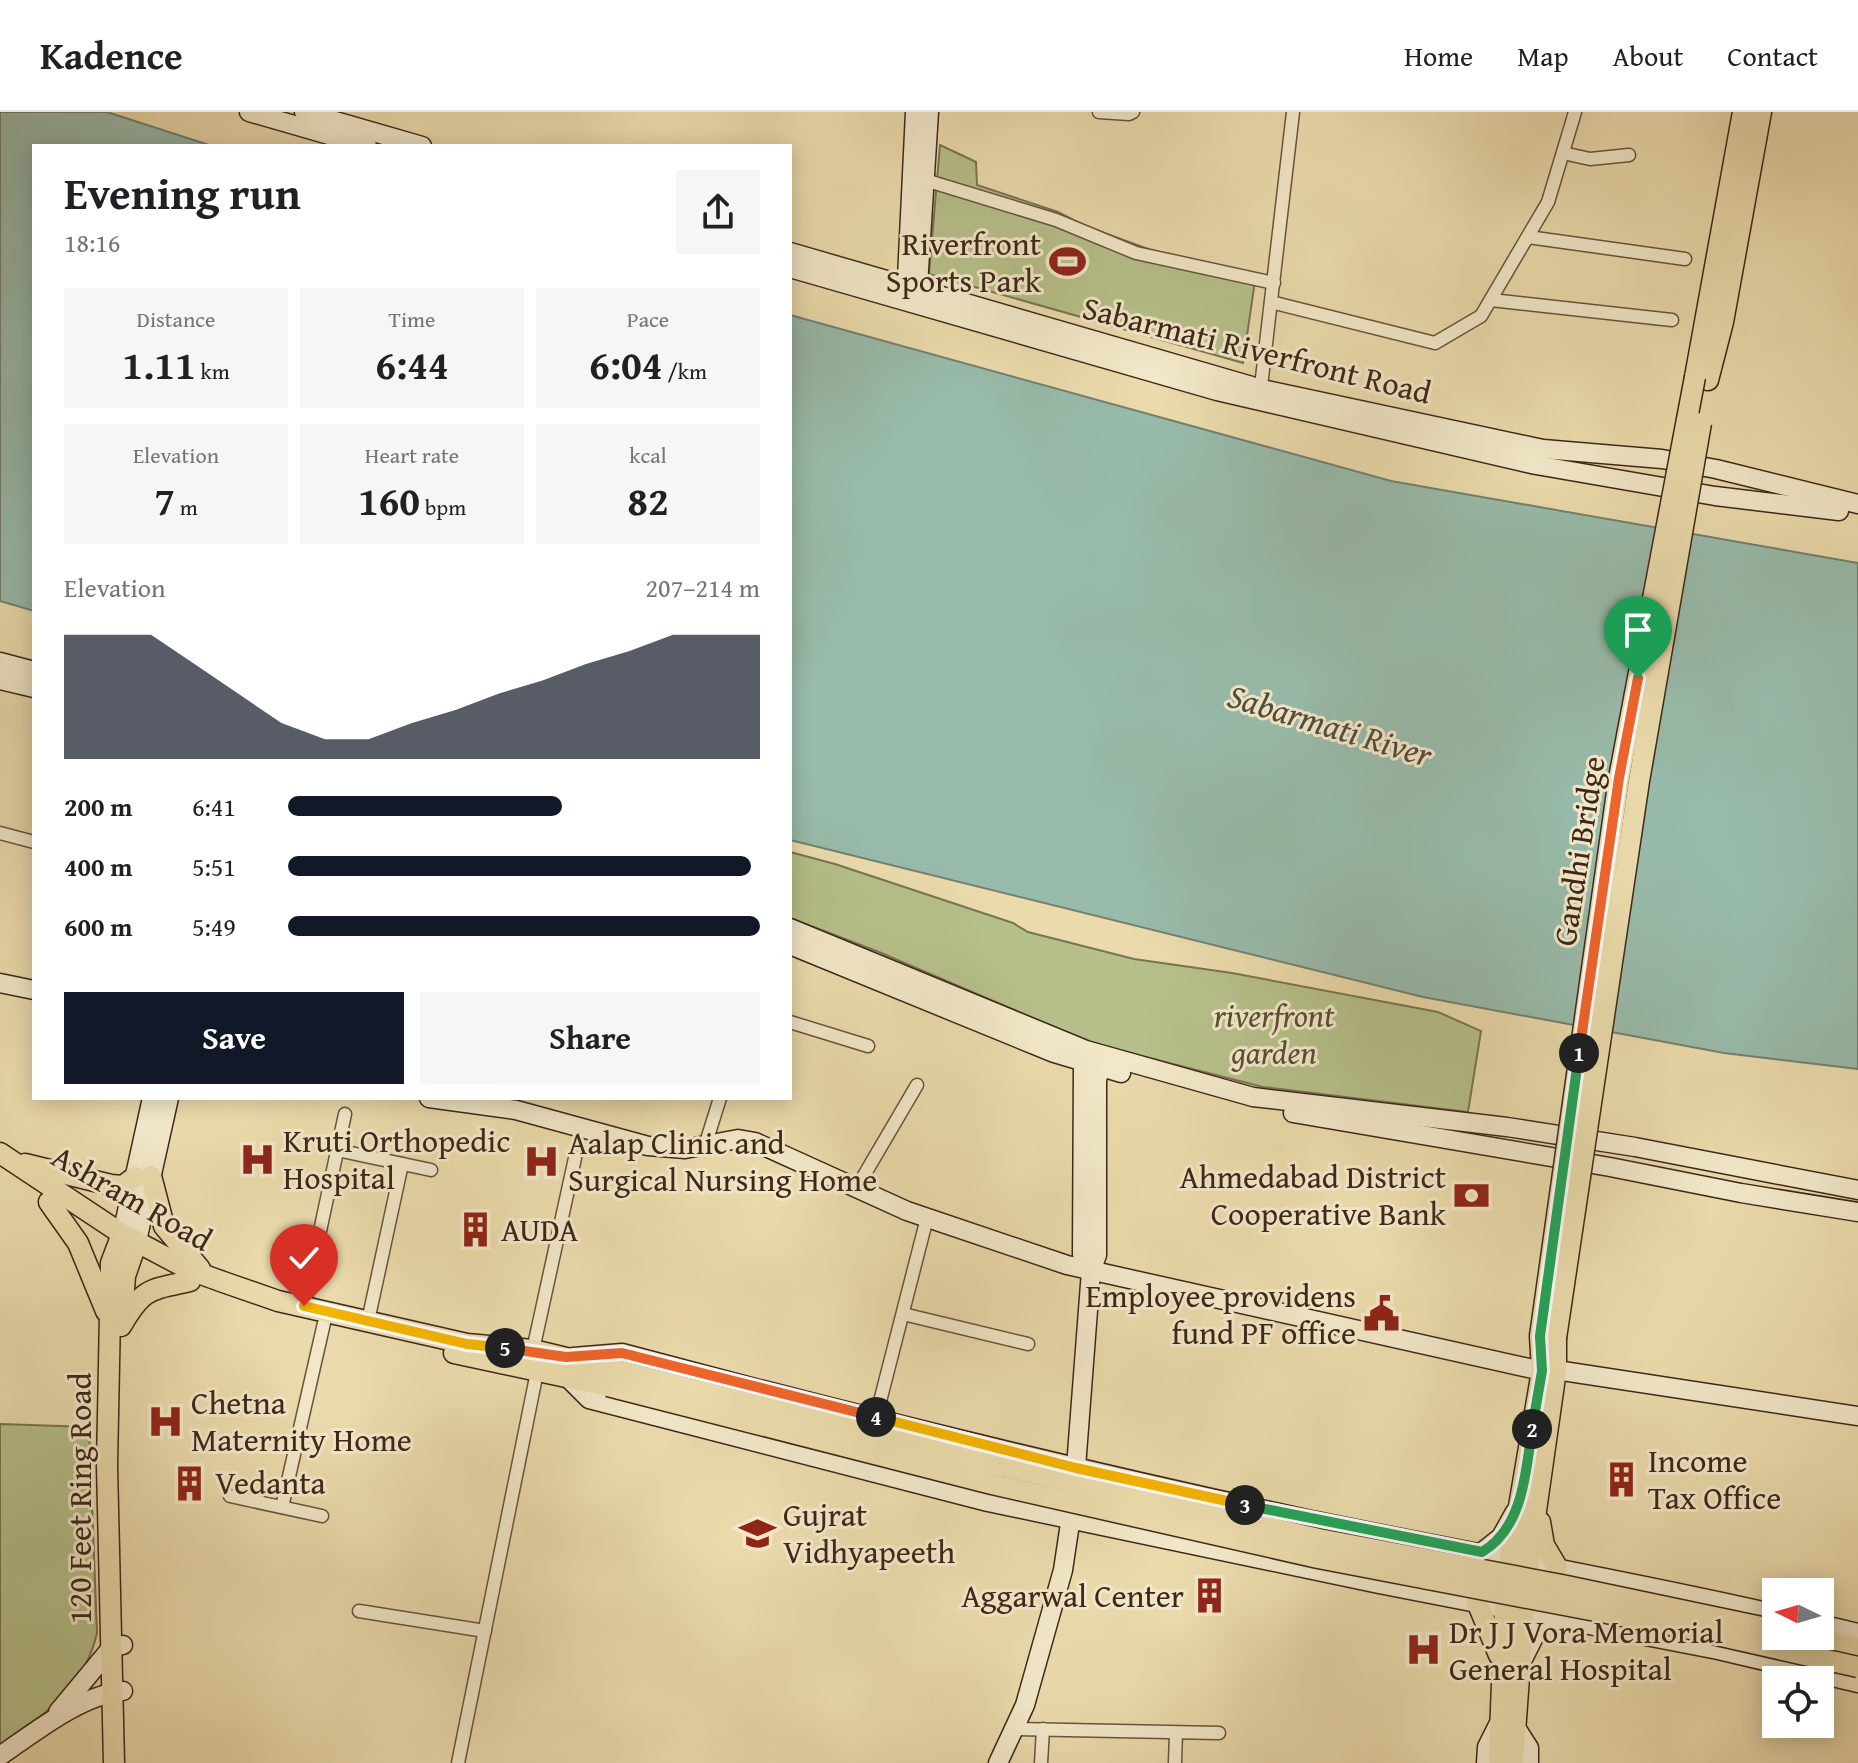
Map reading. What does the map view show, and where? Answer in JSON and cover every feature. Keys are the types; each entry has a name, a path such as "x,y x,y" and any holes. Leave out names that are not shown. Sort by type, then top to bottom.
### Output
{"main road":[{"path":"249,112 360,144"},
{"path":"304,112 415,144"},
{"path":"911,296 915,112"},
{"path":"911,296 925,180 929,112"},
{"path":"1702,378 1743,112"},
{"path":"1702,378 1723,322 1761,112"},
{"name":"Sabarmati Riverfront Road","path":"792,253 911,296"},
{"name":"Sabarmati Riverfront Road","path":"792,268 911,296 1260,394 1536,465 1654,487 1858,513"},
{"name":"Gandhi Bridge","path":"1507,1761 1513,1609 1549,1371 1548,1337 1702,378"},
{"name":"Sabarmati Riverfront Road","path":"1260,394 1543,449 1662,459 1858,504"},
{"path":"0,662 32,670"},
{"path":"0,680 32,688"},
{"path":"792,929 1092,1059 1151,1070 1253,1097 1507,1127 1635,1147 1858,1190"},
{"path":"792,946 1092,1059 1239,1106 1610,1167 1858,1212"},
{"path":"0,983 32,990"},
{"path":"998,1763 1025,1705 1063,1570 1071,1519 1091,1271 1082,1254 1092,1059"},
{"path":"49,1202 78,1243 116,1324 136,1299 158,1288 198,1279 164,1226 143,1177 152,1100"},
{"path":"127,1244 143,1177 168,1100"},
{"path":"458,1100 517,1104 648,1146 685,1149 738,1139 755,1142 927,1218 1091,1271 1549,1371 1858,1416"},
{"path":"3,1161 111,1185 123,1186 143,1177"},
{"name":"Ashram Road","path":"3,1161 49,1202 198,1279 275,1312 537,1372 566,1367"},
{"name":"Ashram Road","path":"3,1161 127,1244"},
{"name":"120 Feet Ring Road","path":"114,1763 117,1646 107,1466 116,1324 111,1263 127,1244"},
{"name":"Ashram Road","path":"198,1279 278,1301 467,1344 533,1350 566,1367"},
{"path":"566,1367 622,1353 1076,1468 1303,1518 1482,1552 1518,1571 1557,1567 1762,1611"},
{"path":"566,1367 1319,1539 1553,1583 1762,1627"},
{"path":"566,1367 589,1399 988,1502 1718,1650 1858,1683"},
{"path":"610,1377 979,1481 1273,1548 1690,1629 1858,1667"},
{"path":"1482,1552 1496,1543 1529,1502"},
{"path":"1529,1502 1541,1536 1557,1567"},
{"path":"1477,1602 1510,1668 1545,1615"},
{"path":"1834,1627 1858,1633"},
{"path":"1834,1643 1858,1648"},
{"path":"48,1723 117,1646"},
{"path":"0,1756 48,1723 118,1692"},
{"name":"120 Feet Ring Road","path":"118,1692 126,1763"}],"street":[{"path":"1099,112 1133,112"},
{"path":"1260,394 1293,112"},
{"path":"1271,302 1435,343 1481,316 1548,202 1575,112"},
{"path":"1563,153 1590,159 1629,155"},
{"path":"925,180 1056,220 1136,253 1274,283"},
{"path":"1528,237 1685,259"},
{"path":"1491,300 1672,320"},
{"path":"0,833 32,841"},
{"path":"792,1023 868,1046"},
{"path":"856,1189 917,1085"},
{"path":"705,1146 719,1100"},
{"path":"304,1306 345,1114"},
{"path":"337,1150 431,1170"},
{"path":"533,1350 575,1158"},
{"path":"368,1321 402,1164"},
{"path":"876,1417 927,1218"},
{"path":"903,1314 1028,1344"},
{"path":"282,1507 324,1323"},
{"path":"458,1763 537,1372"},
{"path":"230,1496 322,1516"},
{"path":"359,1611 485,1631"},
{"path":"1015,1729 1219,1733"},
{"path":"1041,1763 1043,1729"},
{"path":"1175,1763 1176,1733"}],"green space":[{"name":"Riverfront Sports Park","path":"940,145 976,162 977,185 1058,212 1085,226 1151,250 1256,274 1243,363 929,274"},
{"name":"riverfront garden","path":"792,853 1013,923 1028,932 1134,959 1232,973 1438,1012 1481,1031 1468,1112 1263,1087 1091,1043 879,952 792,919"},
{"path":"0,1424 89,1427 97,1633 83,1669 60,1699 32,1724 0,1746"}],"water":[{"path":"0,112 107,112 206,144 32,144 32,610 0,601"},
{"name":"Sabarmati River","path":"792,316 1391,481 1858,563 1858,1069 1724,1053 1423,997 792,840"}],"place":[{"name":"Riverfront Sports Park","path":"1067,262"},
{"name":"Kruti Orthopedic Hospital","path":"257,1159"},
{"name":"Aalap Clinic and Surgical Nursing Home","path":"542,1161"},
{"name":"Ahmedabad District Cooperative Bank","path":"1472,1195"},
{"name":"AUDA","path":"475,1230"},
{"name":"Employee providens fund PF office","path":"1382,1314"},
{"name":"Chetna Maternity Home","path":"165,1421"},
{"name":"Income Tax Office","path":"1622,1479"},
{"name":"Vedanta","path":"189,1483"},
{"name":"Gujrat Vidhyapeeth","path":"757,1533"},
{"name":"Aggarwal Center","path":"1210,1596"},
{"name":"Dr J J Vora Memorial General Hospital","path":"1423,1650"}],"route":[{"path":"304,1306 467,1344 533,1350 566,1357 622,1353 1076,1468 1303,1518 1482,1552 1496,1543 1507,1528 1519,1502 1528,1460 1542,1371 1540,1336 1562,1170 1619,778 1638,678"}]}
